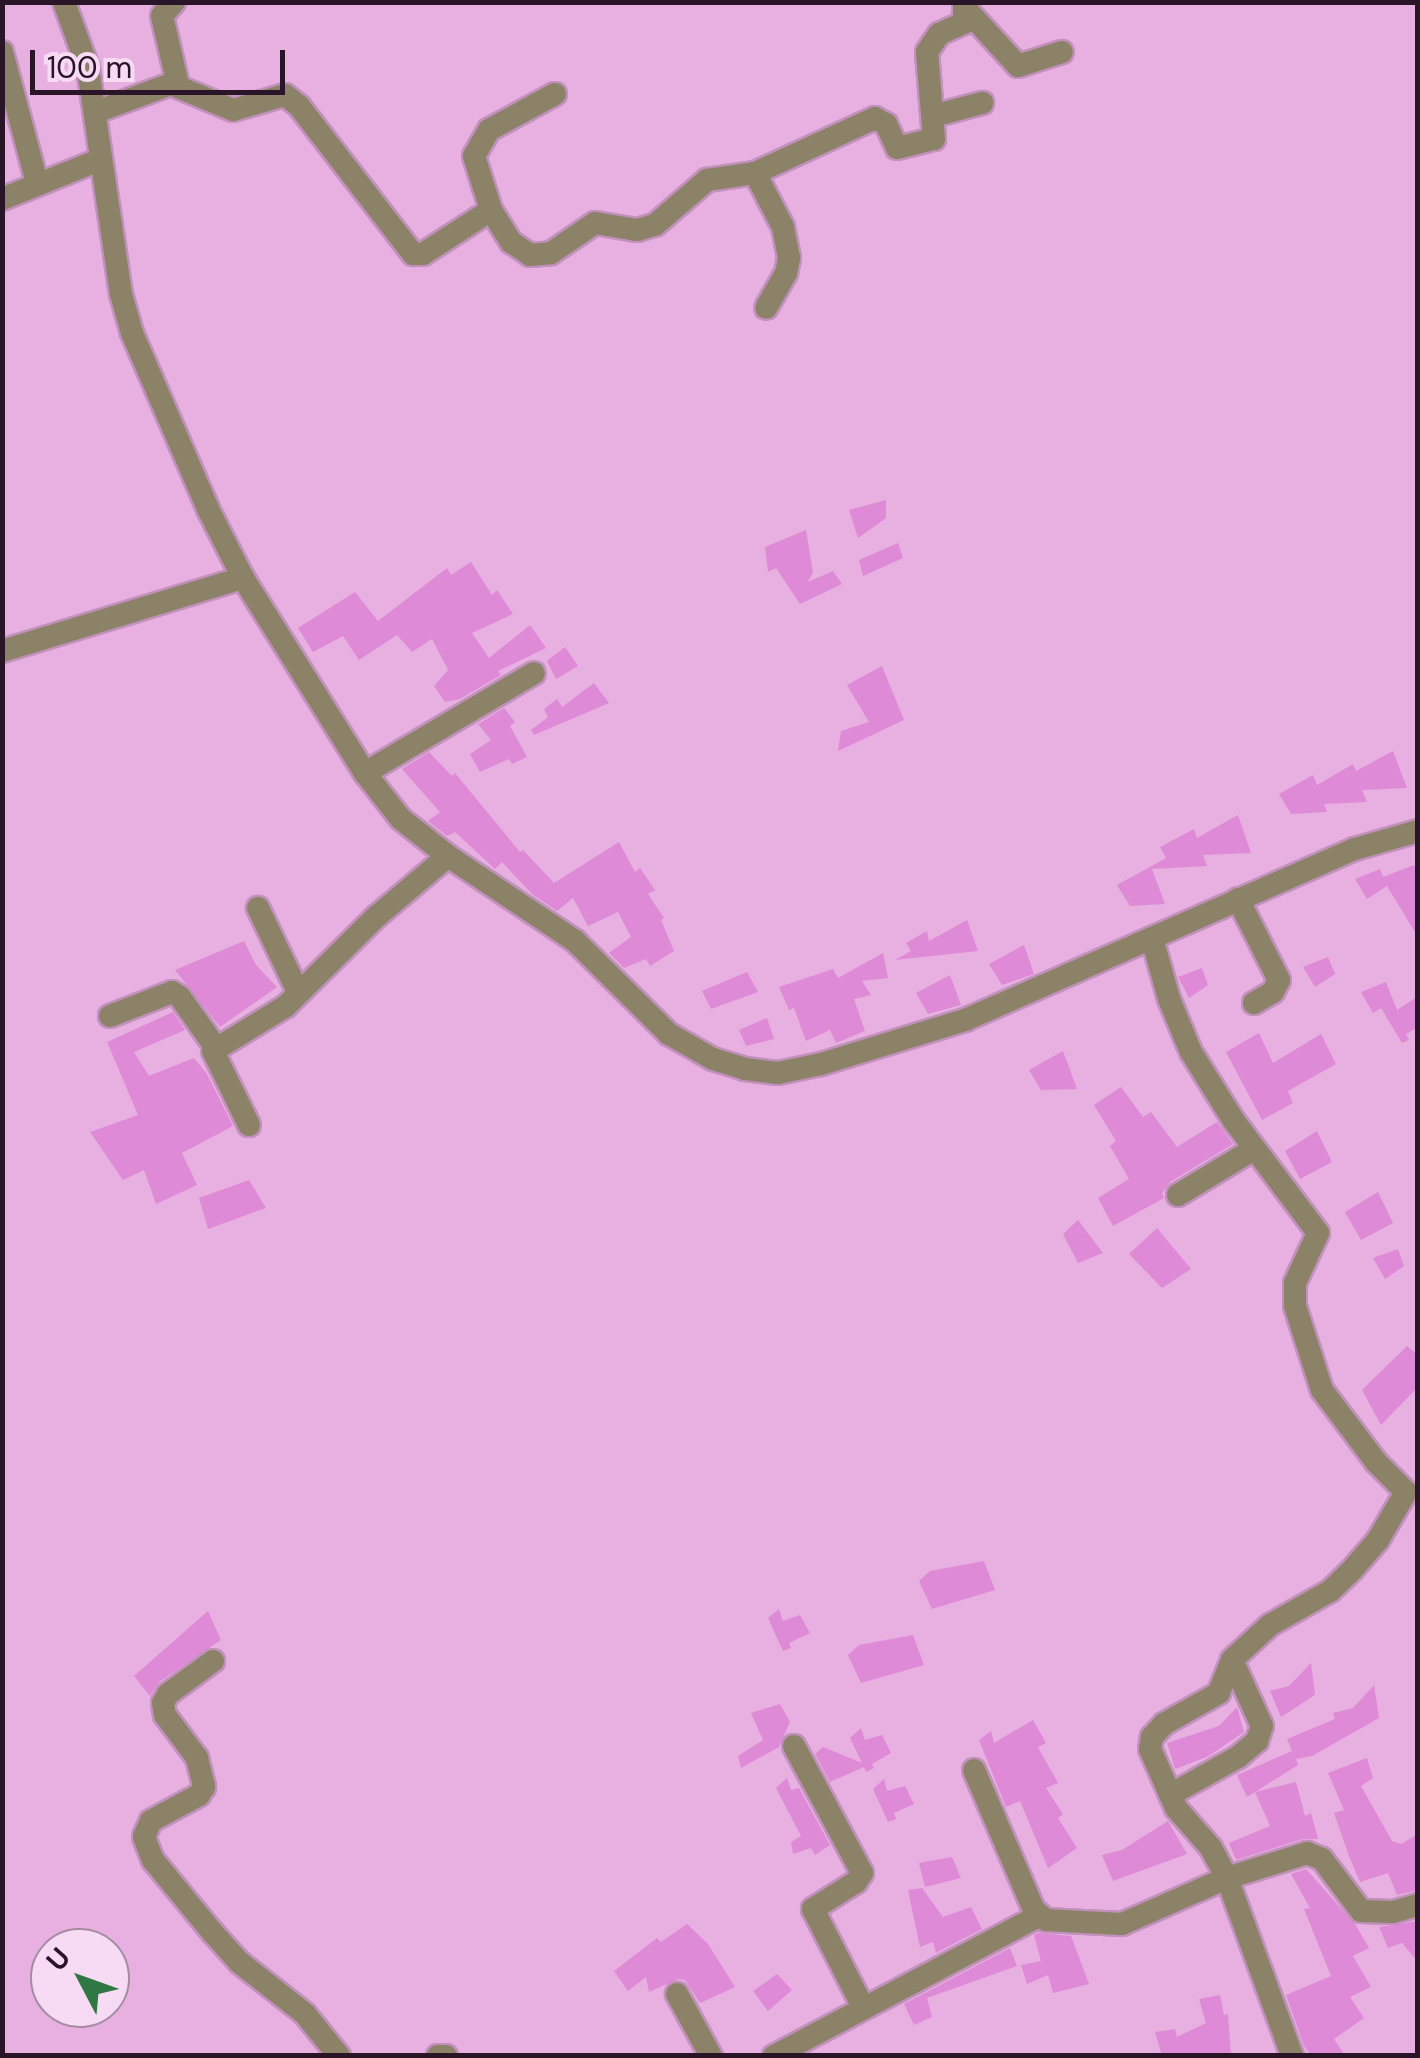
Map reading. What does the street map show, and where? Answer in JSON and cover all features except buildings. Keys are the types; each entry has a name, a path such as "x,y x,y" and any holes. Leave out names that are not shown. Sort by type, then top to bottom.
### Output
{"street":[{"path":"64,2 88,68 120,294 132,333 208,509 243,578 365,773 401,819 448,856 575,941 669,1034 713,1059 744,1069 778,1073 820,1064 965,1020 1355,848 1418,831"},
{"path":"174,2 162,16 178,85"},
{"path":"964,5 1018,66 1062,52"},
{"path":"555,94 480,138 474,156 491,210 522,253 551,253 595,223 638,230 672,213 708,180 755,173 875,118 886,124 897,148 934,140 927,52 939,34 962,26 964,5"},
{"path":"2,52 37,183"},
{"path":"96,112 162,86 178,85 232,110 285,95 299,106 412,254 423,254 491,210"},
{"path":"934,116 982,103"},
{"path":"2,199 99,160"},
{"path":"755,173 783,227 789,258 786,273 766,308"},
{"path":"2,651 243,578"},
{"path":"365,773 534,672"},
{"path":"249,1126 213,1056 216,1048 255,1027 298,992 376,916 448,856"},
{"path":"1238,899 1279,980 1274,992 1254,1003"},
{"path":"258,908 298,992"},
{"path":"1152,938 1179,1028 1254,1149 1318,1233 1295,1283 1295,1306 1322,1390 1376,1462 1412,1497 1330,1591 1270,1625 1232,1660 1219,1693 1164,1724 1152,1737 1150,1749 1176,1808 1211,1848 1227,1878 1292,2056"},
{"path":"110,1016 172,992 180,997 216,1048"},
{"path":"1178,1195 1254,1149"},
{"path":"1170,1795 1257,1742 1262,1726 1232,1660"},
{"path":"213,1662 168,1694 163,1704 165,1715 196,1758 204,1787 200,1795 151,1821 144,1838 153,1860 213,1934 239,1962 305,2014 339,2056"},
{"path":"794,1746 862,1873 856,1882 813,1909 863,2006"},
{"path":"974,1770 1038,1916 1046,1920 1122,1924 1227,1878 1307,1853 1322,1859 1361,1911 1393,1912 1418,1905"},
{"path":"774,2056 1038,1916"},
{"path":"677,1994 710,2056"},
{"path":"438,2056 446,2056"}]}
